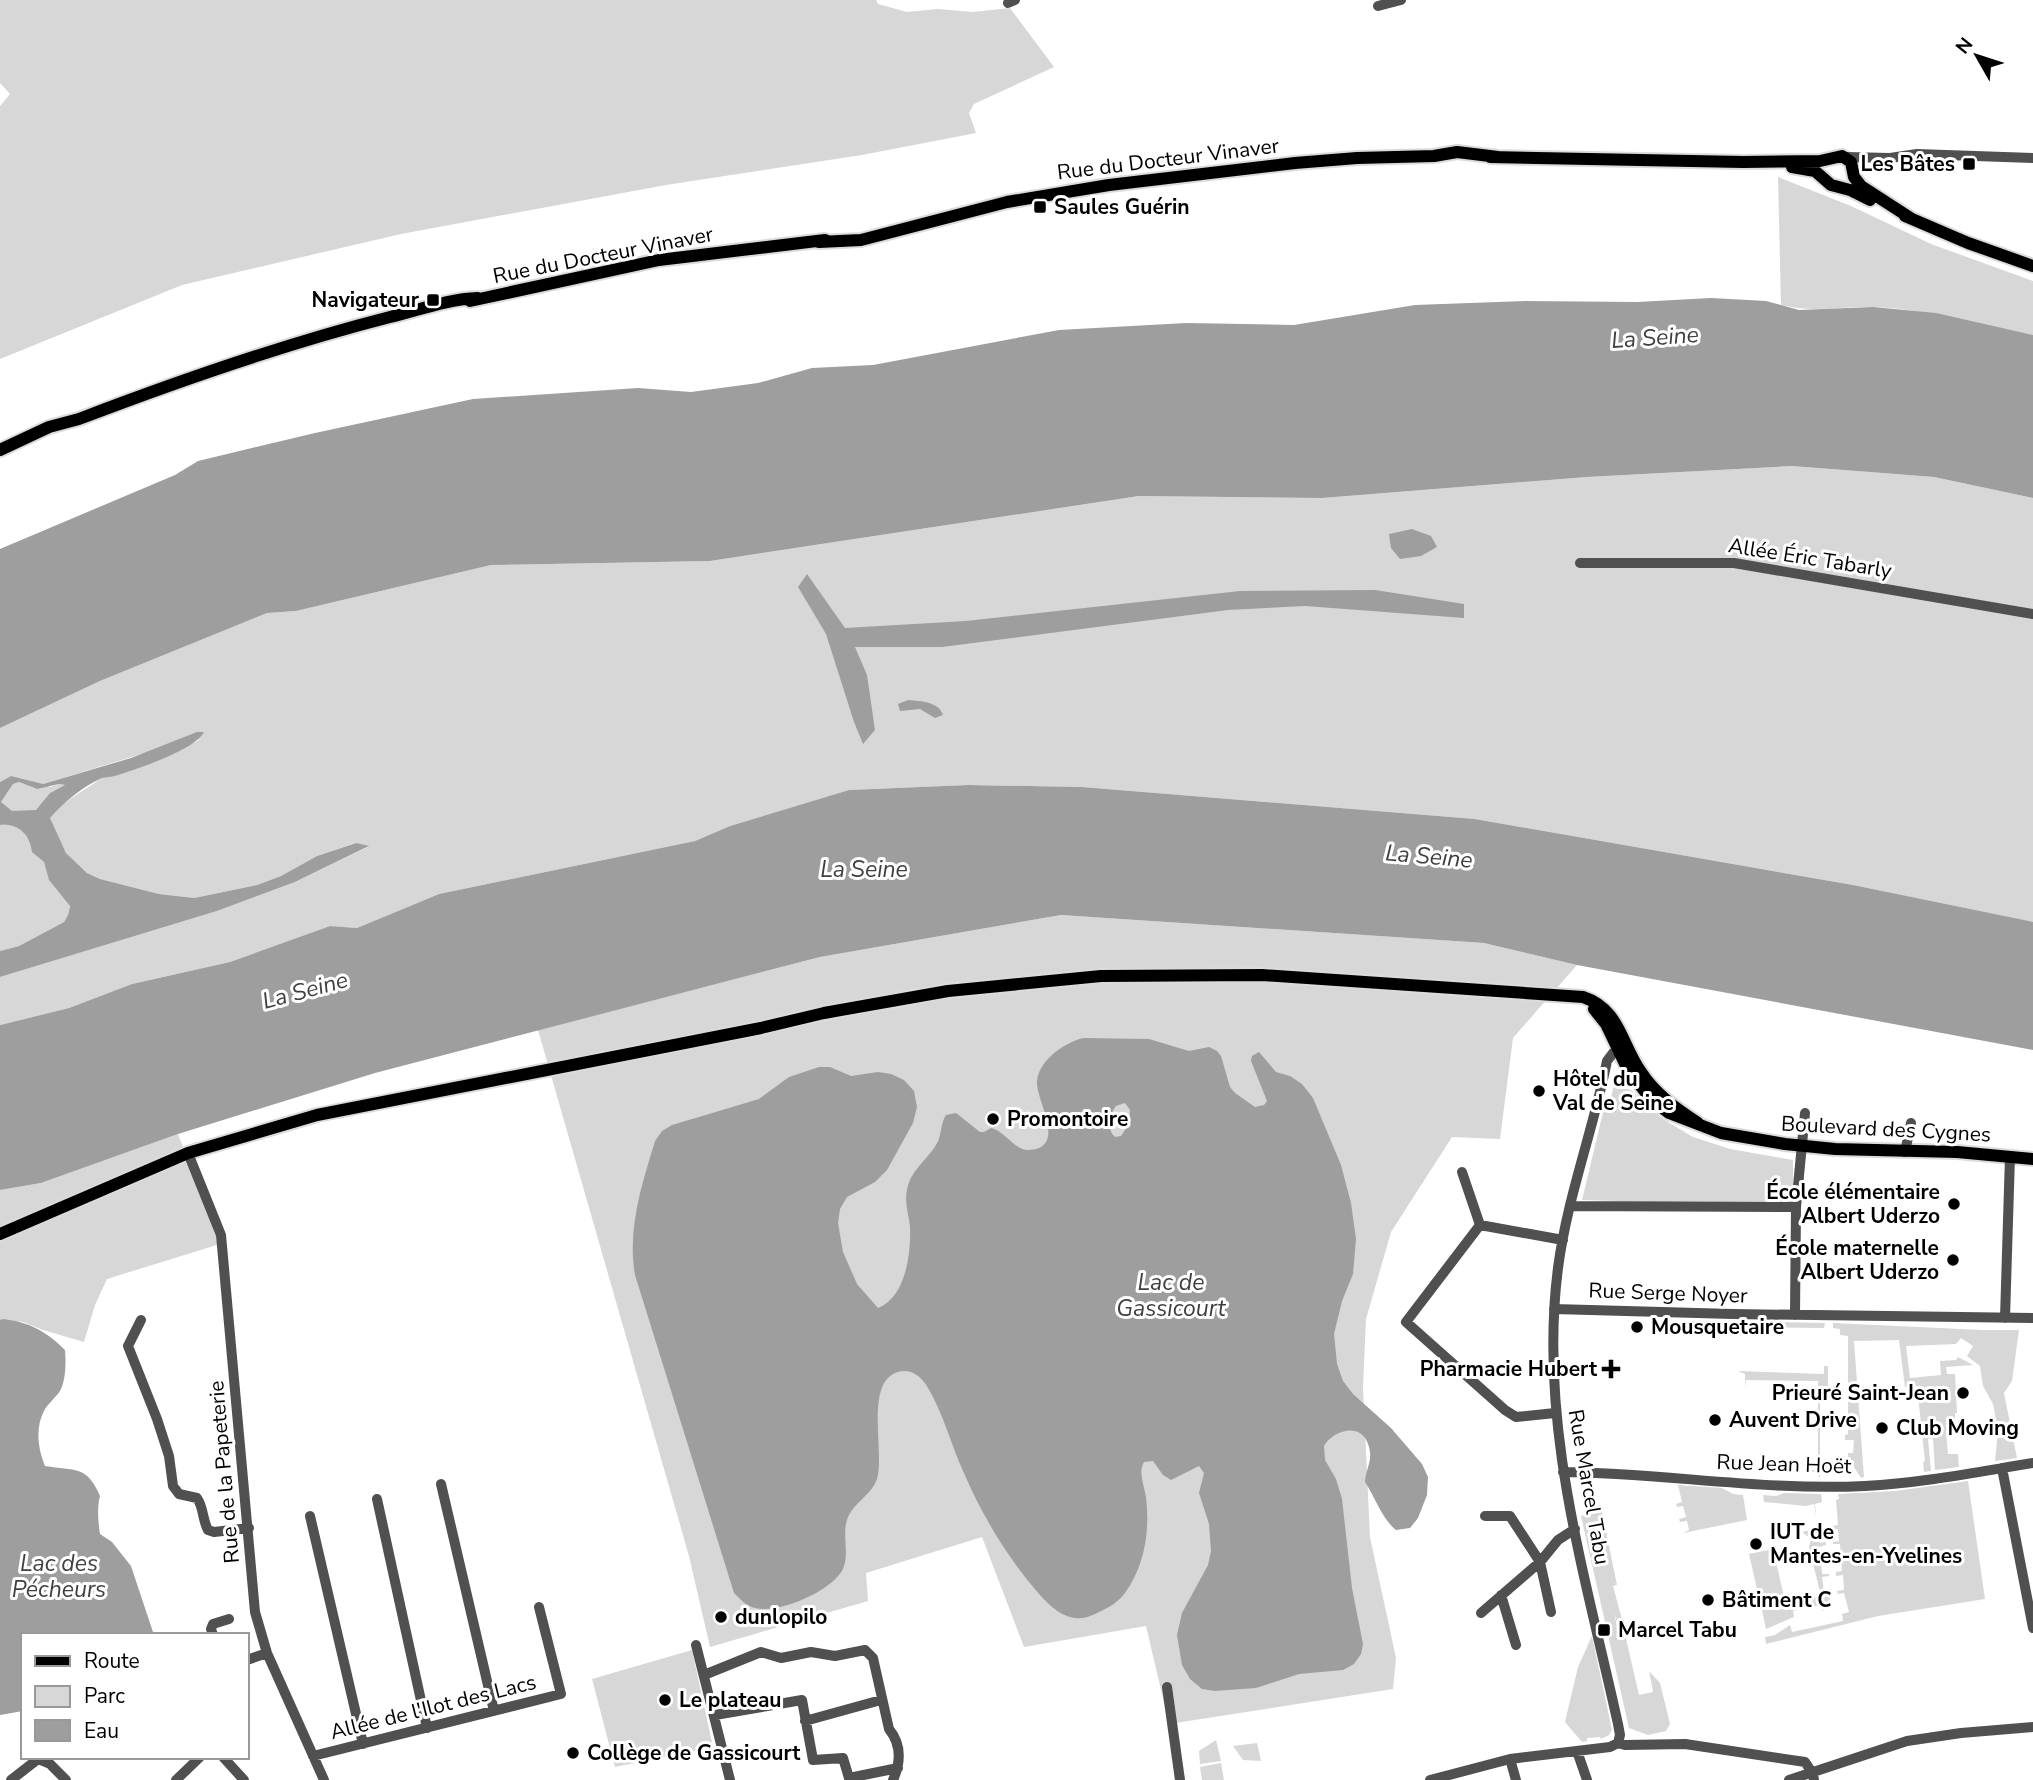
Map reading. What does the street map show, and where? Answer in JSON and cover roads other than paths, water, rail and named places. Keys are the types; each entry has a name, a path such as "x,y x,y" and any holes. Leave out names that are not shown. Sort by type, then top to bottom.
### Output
{"main road":[{"name":"Rue du Docteur Vinaver","path":"0,450 25,440 42,437 79,419 158,388 332,332 462,299 478,298 659,260 818,242 910,227 1007,202 1080,189 1295,163 1374,157 1743,162 1820,161 1832,157"},
{"path":"1912,219 1861,186 1846,158 1832,157 1824,167 1825,179 1831,185 1968,243 2033,267"},
{"name":"Rue du Docteur Vinaver","path":"1743,162 1811,170 1825,179"},
{"path":"1839,187 1850,182 1854,171"},
{"name":"Boulevard des Cygnes","path":"0,1234 188,1153 330,1112 747,1031 824,1013 948,991 1101,976 1262,975 1583,997 1604,1007 1615,1020 1630,1073 1664,1110 1731,1135 1801,1146 1957,1152 2033,1159"},
{"name":"Boulevard des Cygnes","path":"1625,1052 1649,1084 1668,1102 1698,1123"}],"street":[{"path":"1378,6 1401,0"},
{"path":"1846,158 1891,158 1917,154 2033,158"},
{"path":"1854,171 1856,163 1870,156"},
{"name":"Allée Éric Tabarly","path":"1580,563 1734,563 2033,614"},
{"name":"Rue Marcel Tabu","path":"1618,1743 1618,1724 1563,1472 1555,1413 1552,1359 1554,1309 1570,1206 1609,1058 1625,1052"},
{"path":"1606,1071 1619,1068 1630,1073"},
{"path":"1795,1315 1796,1207 1805,1113"},
{"path":"1905,1152 1911,1123"},
{"name":"Rue de la Papeterie","path":"188,1153 221,1235 256,1612 267,1653 324,1780"},
{"path":"2005,1318 2010,1156"},
{"path":"1462,1172 1480,1225"},
{"path":"1570,1206 1796,1207"},
{"path":"1480,1225 1563,1240"},
{"path":"1480,1225 1406,1322 1516,1417 1555,1413"},
{"name":"Rue Serge Noyer","path":"1554,1309 2033,1318"},
{"path":"141,1320 128,1346 169,1456 173,1486 179,1494 197,1497 202,1505 208,1530 214,1532 248,1528"},
{"name":"Rue Jean Hoët","path":"1563,1472 1833,1486 1890,1484 2033,1464"},
{"path":"2002,1468 2033,1628"},
{"path":"442,1484 494,1711"},
{"path":"377,1499 427,1728"},
{"path":"310,1516 363,1744"},
{"path":"1485,1516 1510,1516 1540,1562 1551,1612"},
{"path":"1481,1613 1540,1562 1558,1540 1575,1529"},
{"path":"1501,1595 1516,1645"},
{"name":"Allée de l'Ilot des Lacs","path":"313,1756 561,1694 539,1607"},
{"path":"212,1633 213,1624 229,1619"},
{"path":"696,1645 730,1780"},
{"path":"704,1675 761,1651 781,1658 811,1652 835,1656 864,1650 873,1658 888,1729 896,1738 900,1759 893,1780"},
{"path":"248,1660 267,1653"},
{"path":"1167,1688 1180,1780"},
{"path":"715,1715 802,1700 813,1760 843,1758 849,1777 898,1768"},
{"path":"805,1721 881,1700"},
{"path":"1789,1780 1814,1777 1908,1741 2033,1727"},
{"path":"1430,1780 1510,1759 1610,1747 1618,1743 1685,1744 1805,1762 1814,1777"},
{"path":"1577,1751 1587,1780"},
{"path":"11,1780 38,1759 50,1764 66,1780"},
{"path":"176,1780 198,1759"},
{"path":"225,1759 244,1780"},
{"path":"1510,1759 1516,1780"}],"water":[{"path":"1711,298 1766,301 1799,310 1873,307 1936,313 2033,335 2033,498 1934,477 1792,466 1587,477 1322,498 1139,496 710,561 491,565 296,611 267,613 100,681 0,728 0,549 175,475 198,461 473,399 638,388 691,392 758,383 812,368 873,365 1059,330 1186,323 1294,325 1415,305 1525,301 1637,302"},
{"path":"1412,529 1431,536 1437,547 1421,556 1400,559 1391,548 1389,534"},
{"path":"807,574 845,628 966,621 1240,591 1375,590 1464,604 1464,618 1305,606 1228,610 942,647 855,647 867,675 875,730 863,744 826,634 798,587"},
{"path":"908,700 934,705 943,715 935,718 920,709 900,711 898,704"},
{"path":"197,732 204,732 189,745 165,758 95,781 74,795 50,818 66,853 87,873 100,879 159,894 194,898 257,885 281,876 317,856 356,843 369,846 295,882 217,911 0,977 0,951 19,946 64,922 70,906 49,880 44,862 32,852 26,835 18,828 0,825 0,782 11,776 43,784 131,758","holes":["19,782 37,789 65,785 50,793 36,810 12,811 1,802 13,784"]},
{"name":"La Seine","path":"968,785 1082,787 1475,819 1853,885 2029,921 2033,922 2033,1050 1577,965 1484,943 1061,915 820,957 375,1073 178,1134 41,1183 0,1190 0,1025 69,1008 132,984 230,962 330,926 357,928 439,894 695,841 730,826 849,790"},
{"name":"Lac de Gassicourt","path":"1149,1039 1189,1051 1209,1047 1221,1056 1230,1087 1255,1107 1264,1105 1267,1101 1251,1061 1252,1056 1259,1052 1276,1072 1290,1076 1302,1084 1313,1098 1341,1165 1351,1203 1356,1239 1353,1274 1342,1301 1334,1334 1337,1364 1343,1381 1353,1394 1391,1428 1422,1464 1428,1477 1427,1495 1418,1518 1410,1528 1396,1530 1383,1514 1365,1482 1370,1455 1364,1437 1359,1433 1347,1431 1334,1436 1324,1446 1325,1460 1336,1479 1342,1499 1352,1588 1363,1644 1361,1654 1354,1664 1343,1670 1299,1674 1256,1688 1215,1691 1202,1689 1190,1679 1182,1665 1177,1635 1182,1613 1208,1565 1211,1551 1209,1524 1199,1493 1204,1473 1199,1466 1171,1480 1163,1475 1153,1461 1144,1462 1141,1474 1146,1497 1146,1535 1132,1582 1119,1600 1086,1617 1068,1616 1053,1608 1023,1574 985,1517 928,1388 916,1374 907,1371 898,1372 888,1378 882,1389 878,1419 877,1479 848,1517 845,1530 845,1563 837,1577 817,1593 777,1608 752,1607 734,1593 635,1275 634,1224 655,1141 662,1131 672,1125 759,1099 789,1077 819,1067 830,1067 851,1076 878,1072 904,1080 914,1091 917,1107 913,1123 887,1170 875,1182 847,1197 840,1209 838,1223 843,1252 857,1284 878,1308 895,1294 905,1273 910,1237 906,1199 909,1183 936,1145 946,1115 956,1113 980,1132 991,1128 996,1130 1023,1149 1040,1147 1046,1141 1048,1132 1038,1089 1039,1073 1047,1059 1076,1040","holes":["1125,1103 1130,1110 1129,1124 1121,1136 1115,1137 1112,1134 1110,1118 1116,1106"]},
{"name":"Lac des Pécheurs","path":"0,1320 21,1322 37,1329 65,1350 63,1385 44,1411 39,1424 39,1446 45,1466 79,1471 95,1486 100,1496 100,1534 112,1542 131,1566 153,1633 21,1633 21,1711 0,1715"}],"place":[{"name":"Les Bâtes","path":"1969,164"},
{"name":"Saules Guérin","path":"1040,207"},
{"name":"Navigateur","path":"433,300"},
{"name":"Hôtel du Val de Seine","path":"1539,1091"},
{"name":"Promontoire","path":"993,1119"},
{"name":"École élémentaire Albert Uderzo","path":"1954,1204"},
{"name":"École maternelle Albert Uderzo","path":"1953,1260"},
{"name":"Mousquetaire","path":"1637,1327"},
{"name":"Pharmacie Hubert","path":"1611,1369"},
{"name":"Prieuré Saint-Jean","path":"1963,1393"},
{"name":"Auvent Drive","path":"1715,1420"},
{"name":"Club Moving","path":"1882,1428"},
{"name":"IUT de Mantes-en-Yvelines","path":"1756,1544"},
{"name":"Bâtiment C","path":"1708,1600"},
{"name":"dunlopilo","path":"721,1617"},
{"name":"Marcel Tabu","path":"1604,1630"},
{"name":"Le plateau","path":"665,1700"},
{"name":"Collège de Gassicourt","path":"573,1753"}]}
